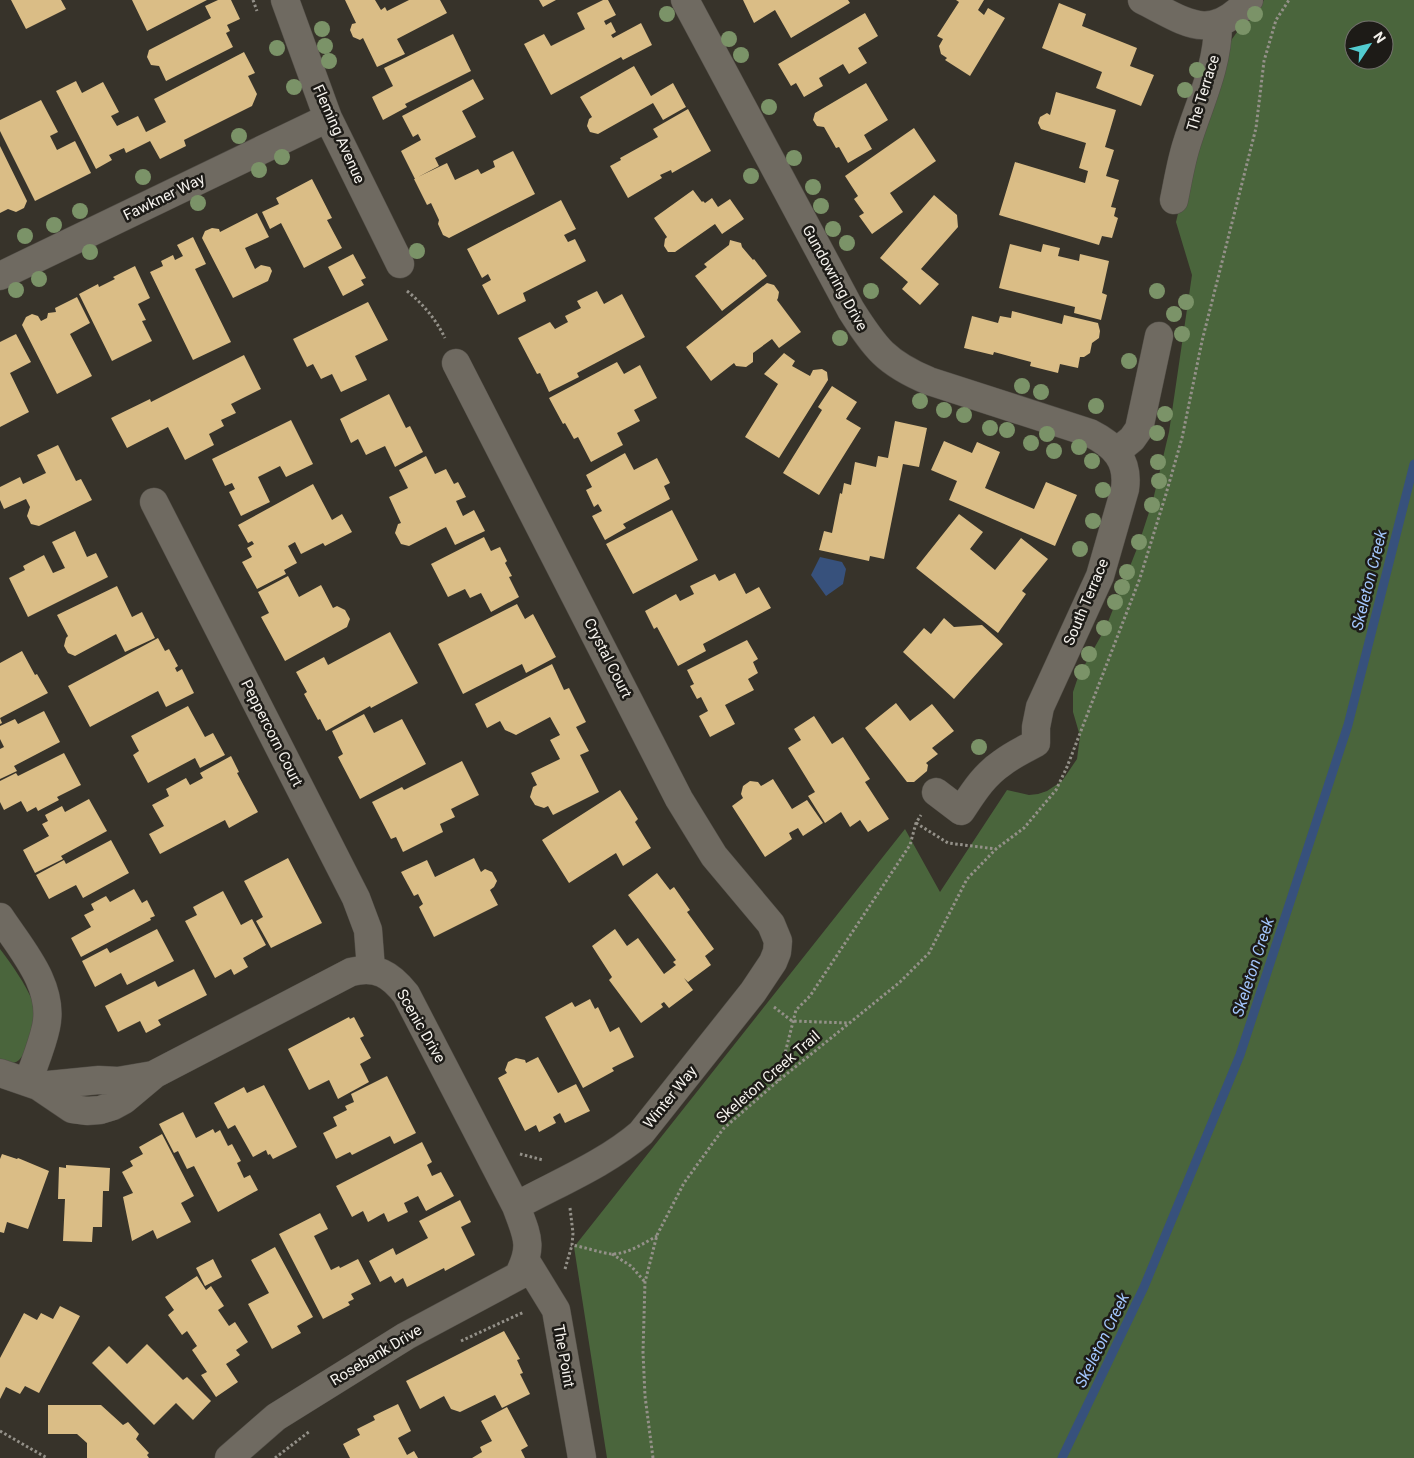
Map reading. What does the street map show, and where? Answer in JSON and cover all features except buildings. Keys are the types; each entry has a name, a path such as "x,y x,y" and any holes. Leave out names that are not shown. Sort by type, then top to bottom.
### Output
{"street":[{"name":"Fleming Avenue","path":"285,0 328,118 400,264"},
{"name":"Gundowring Drive","path":"685,0 850,310 869,339 888,359 909,372 929,381 1090,433 1106,442 1116,452"},
{"path":"1142,0 1180,19 1201,26 1218,24 1236,14 1249,0"},
{"name":"The Terrace","path":"1174,200 1186,145 1210,76 1216,49 1218,24"},
{"name":"Fawkner Way","path":"0,276 328,118"},
{"path":"1116,452 1132,439 1138,429 1159,336"},
{"name":"Crystal Court","path":"456,364 679,799 714,856 774,928 778,941"},
{"name":"South Terrace","path":"936,792 960,811 991,771 1036,743 1036,727 1040,707 1100,576 1125,489 1127,478 1125,469 1116,452"},
{"name":"Peppercorn Court","path":"154,502 356,898 368,930 371,969"},
{"path":"0,917 34,967 46,996 48,1010 46,1027 33,1084"},
{"name":"Winter Way","path":"516,1206 552,1172 607,1158 641,1133 753,992 773,962 777,952 778,941"},
{"path":"0,1074 33,1084 99,1080 118,1081 155,1074 351,972 371,969"},
{"name":"Scenic Drive","path":"371,969 390,978 406,994 516,1206 528,1240 526,1261"},
{"name":"The Point","path":"526,1261 556,1310 582,1458"},
{"name":"Rosebank Drive","path":"229,1458 276,1417 406,1336 518,1276 526,1261"}],"path":[{"path":"406,290 422,303 437,322 456,364"},
{"path":"778,1081 796,1010 815,988 910,845 916,823 936,792"},
{"path":"916,823 948,843 996,849"},
{"name":"Skeleton Creek Trail","path":"653,1458 645,1396 643,1361 645,1282 657,1235 684,1183 723,1129 778,1081 900,982 929,953 945,921"},
{"path":"753,992 792,1021 849,1024"},
{"path":"490,1153 511,1151 552,1172 570,1205 573,1233 572,1245 612,1254 631,1266 645,1282"},
{"path":"612,1254 640,1246 657,1235"},
{"path":"459,1342 533,1308 548,1297"},
{"path":"275,1458 316,1427"},
{"path":"0,1431 47,1458"}],"green space":[{"path":"1264,0 1414,0 1414,1458 607,1458 574,1247 905,829 940,892 1007,790 1029,795 1047,791 1062,781 1077,759 1080,736 1073,712 1073,692 1078,677 1106,627 1138,546 1153,500 1169,432 1192,275 1176,222 1195,141 1222,58 1240,28 1250,20"},
{"path":"0,949 22,981 35,1008 34,1023 26,1049 19,1060 14,1063 0,1063"}],"water":[{"path":"820,557 842,562 846,569 843,584 826,596 811,575"}],"waterway":[{"name":"Skeleton Creek","path":"1062,1458 1144,1287 1240,1055 1348,725 1414,464"}]}
